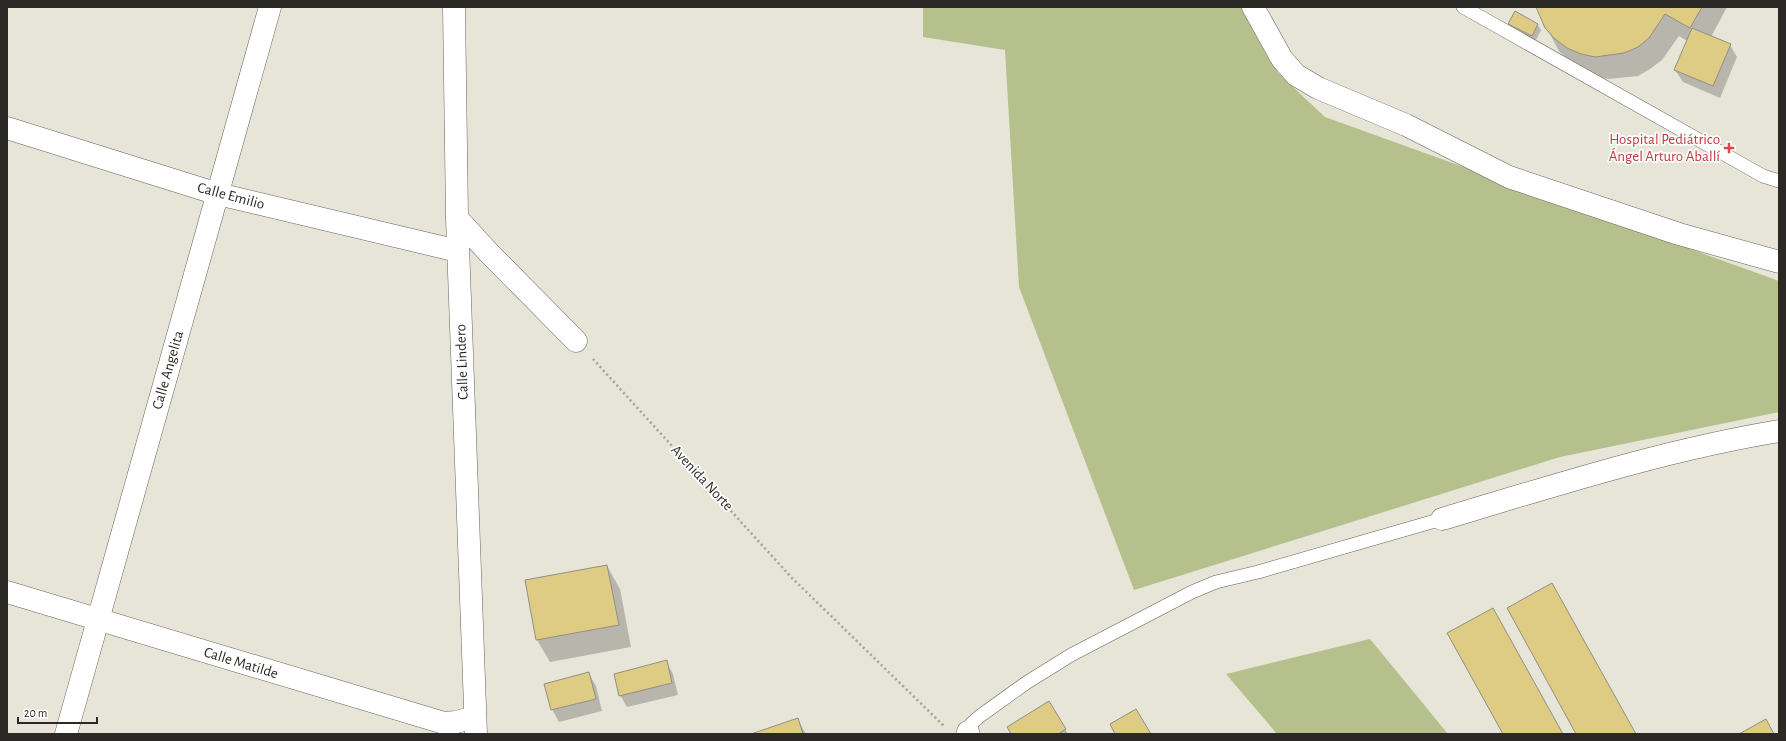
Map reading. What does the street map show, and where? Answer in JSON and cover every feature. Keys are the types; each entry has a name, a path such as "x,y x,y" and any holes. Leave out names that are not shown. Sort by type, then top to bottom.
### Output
{"street":[{"name":"Calle Angelita","path":"66,734 270,7"},
{"name":"Calle Lindero","path":"454,7 458,251 476,726"},
{"path":"1253,7 1282,59 1296,75 1318,88 1406,125 1508,177 1679,234 1779,262"},
{"name":"Calle Emilio","path":"7,128 218,194 458,251"},
{"path":"457,218 484,249 576,341"},
{"path":"1442,518 1663,455 1734,438 1779,431"},
{"name":"Calle Matilde","path":"7,592 442,729 456,722 476,726"}],"lane":[{"path":"1463,7 1763,176 1779,182"},
{"path":"968,733 972,724 980,716 1026,683 1064,659 1192,592 1216,582 1280,566 1442,518"}],"path":[{"name":"Avenida Norte","path":"576,341 735,513 791,577 946,729"}],"green space":[{"path":"923,7 1244,7 1278,73 1325,117 1779,281 1779,412 1560,457 1134,590 1019,287 1005,50 923,37"},
{"path":"1370,639 1448,734 1277,734 1226,674"}],"building":[{"path":"1536,7 1702,7 1690,28 1665,14 1649,38 1638,47 1624,53 1595,57 1581,54 1567,48 1555,39 1545,28"},
{"path":"1515,11 1538,24 1532,36 1508,24"},
{"path":"1692,28 1731,44 1713,86 1674,70"},
{"path":"607,565 619,625 536,640 525,580"},
{"path":"1552,583 1636,734 1576,734 1507,608"},
{"path":"1493,608 1563,734 1503,734 1447,633"},
{"path":"667,660 672,683 619,696 614,674"},
{"path":"589,672 596,699 551,710 544,684"},
{"path":"1049,701 1066,729 1058,734 1011,734 1007,727"},
{"path":"1136,709 1151,734 1115,734 1110,724"},
{"path":"798,718 803,734 751,734"},
{"path":"1766,719 1774,734 1739,734"}],"place":[{"name":"Hospital Pediátrico Ángel Arturo Aballí","path":"1729,148"}]}
